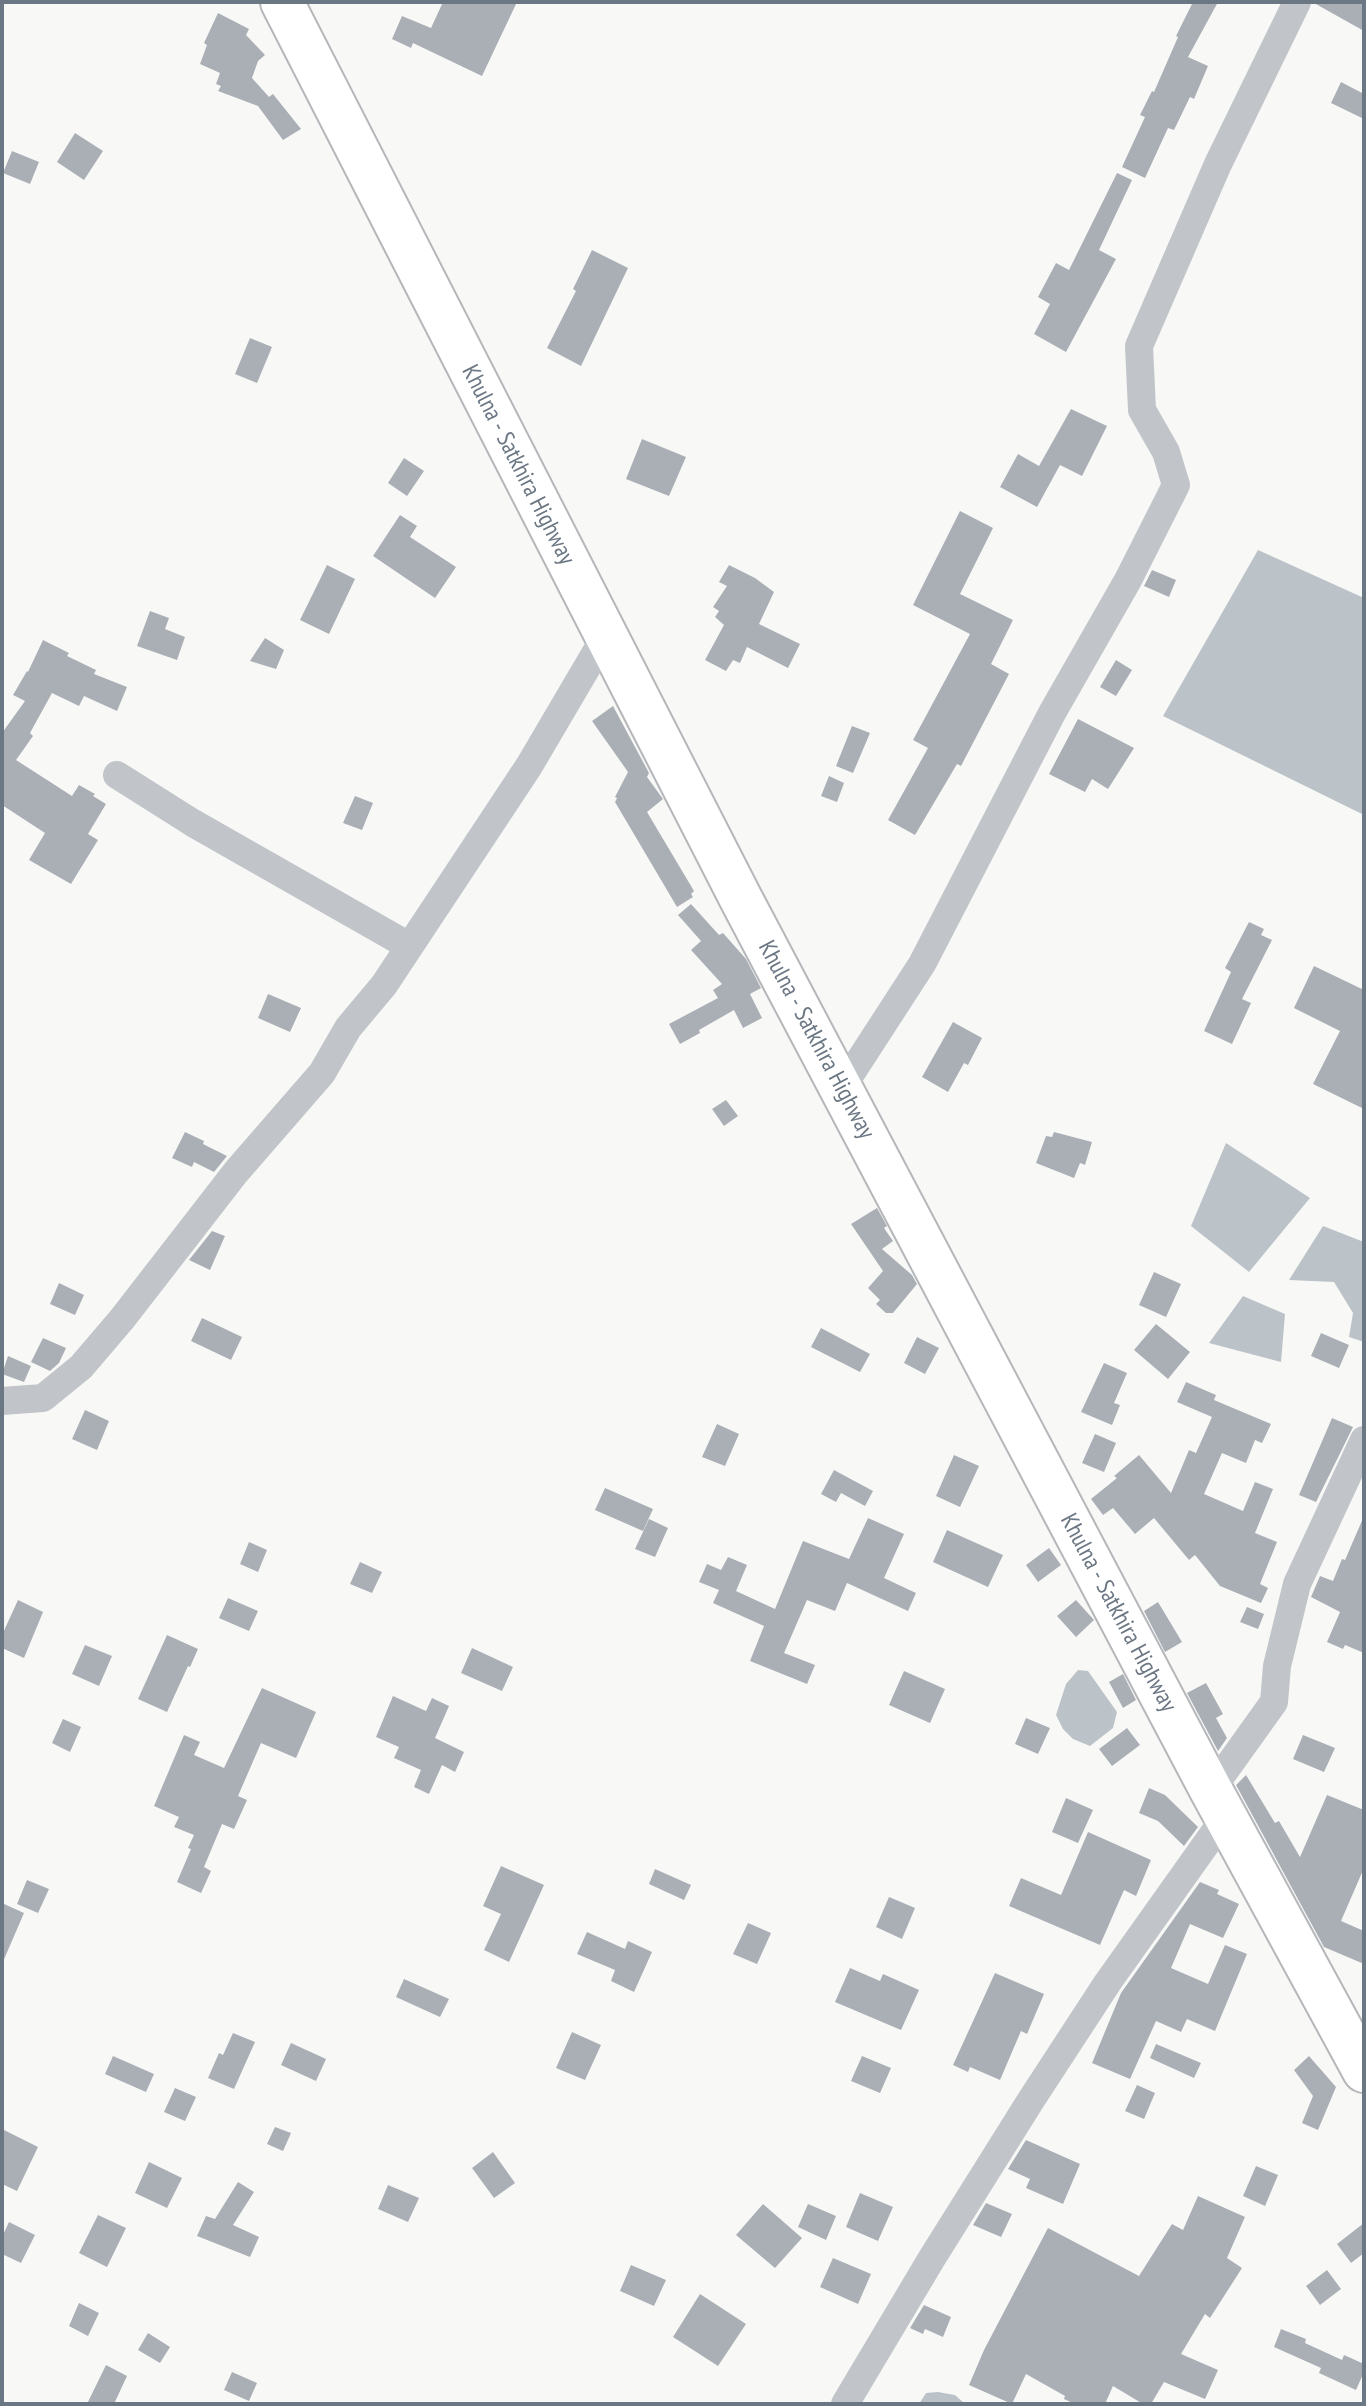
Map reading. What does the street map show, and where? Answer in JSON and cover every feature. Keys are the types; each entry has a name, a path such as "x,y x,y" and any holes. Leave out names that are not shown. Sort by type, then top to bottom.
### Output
{"highway":[{"name":"Khulna - Satkhira Highway","path":"282,2 841,1089 1218,1803 1364,2071"}],"street":[{"path":"841,1089 922,964 1052,713 1128,580 1176,485 1166,452 1142,410 1139,346 1218,164 1297,2"},
{"path":"2,1401 43,1398 81,1367 236,1172 322,1073 348,1028 384,985 529,766 606,635"},
{"path":"117,775 207,831 409,946"},
{"path":"845,2404 932,2258 1218,1803 1274,1702 1277,1666 1297,1584 1364,1440"}],"shaded area":[{"path":"1258,550 1364,598 1364,815 1163,716"},
{"path":"1226,1143 1310,1198 1249,1272 1191,1226"},
{"path":"1323,1226 1364,1242 1364,1342 1349,1337 1353,1313 1334,1282 1289,1280"},
{"path":"1243,1296 1285,1314 1281,1362 1209,1343"},
{"path":"1078,1670 1088,1671 1117,1712 1113,1728 1090,1746 1073,1739 1056,1715 1066,1684"},
{"path":"926,2393 955,2395 965,2404 919,2404"}],"building":[{"path":"443,2 517,2 482,76 413,43 411,48 392,39 402,16 431,28"},
{"path":"1193,2 1218,2 1188,57 1208,66 1194,99 1190,97 1174,130 1168,128 1145,178 1122,167 1145,117 1140,115 1154,92"},
{"path":"1364,2 1364,31 1314,3"},
{"path":"218,13 249,29 246,35 265,55 258,61 252,78 269,97 273,94 301,129 283,140 258,106 218,91 221,86 216,84 220,73 200,64 207,45 204,43"},
{"path":"1341,82 1364,94 1364,119 1331,103"},
{"path":"75,133 103,151 84,180 57,162"},
{"path":"12,151 39,162 30,184 3,173"},
{"path":"1117,173 1132,180 1099,250 1116,259 1066,352 1034,334 1050,304 1038,297 1056,263 1069,270"},
{"path":"592,250 628,268 581,366 547,348 576,291 573,289"},
{"path":"250,338 272,347 257,383 235,374"},
{"path":"1071,409 1107,426 1082,476 1060,465 1037,507 1000,487 1018,454 1039,466"},
{"path":"642,439 686,457 669,496 626,479"},
{"path":"404,458 424,471 407,496 388,483"},
{"path":"960,511 993,528 960,594 1013,620 991,664 1009,674 961,766 957,764 915,835 888,820 928,748 913,740 970,634 913,605"},
{"path":"400,515 417,526 410,537 456,567 435,598 373,556"},
{"path":"327,565 355,579 329,634 300,620"},
{"path":"729,565 774,592 759,624 800,644 788,668 747,647 740,663 733,660 726,671 705,660 724,625 715,617 719,611 713,607 727,586 719,582"},
{"path":"1152,570 1176,580 1169,597 1144,586"},
{"path":"150,611 169,618 165,629 185,637 177,660 137,646"},
{"path":"265,638 284,650 276,669 250,661"},
{"path":"43,640 96,670 94,674 127,687 117,711 84,696 79,706 52,693 30,733 33,736 16,760 72,796 79,785 106,804 88,834 98,840 71,884 29,860 45,833 2,805 2,733 25,701 13,695"},
{"path":"1116,660 1132,670 1116,696 1100,687"},
{"path":"613,706 649,773 647,777 663,799 647,812 694,891 691,894 693,897 677,907 615,802 628,772 592,721"},
{"path":"1078,719 1134,748 1108,789 1092,779 1085,792 1049,774"},
{"path":"852,726 870,733 853,773 836,766"},
{"path":"829,776 844,783 837,802 821,796"},
{"path":"355,796 373,803 362,830 343,823"},
{"path":"691,904 746,959 761,988 750,994 762,1018 743,1028 734,1010 680,1044 669,1024 718,998 713,990 722,984 691,950 701,941 678,915"},
{"path":"1249,922 1264,929 1261,935 1272,940 1242,999 1251,1003 1232,1044 1204,1031 1231,972 1225,968"},
{"path":"1314,966 1364,990 1364,1109 1313,1084 1340,1031 1294,1008"},
{"path":"268,994 301,1008 290,1032 258,1018"},
{"path":"953,1022 982,1038 968,1065 964,1063 948,1092 922,1077"},
{"path":"726,1100 738,1116 724,1126 712,1109"},
{"path":"185,1132 227,1156 214,1172 194,1162 192,1167 172,1158"},
{"path":"1054,1132 1092,1142 1085,1165 1080,1163 1074,1178 1036,1163 1046,1136 1052,1137"},
{"path":"877,1208 887,1226 884,1228 893,1241 882,1249 912,1275 917,1284 893,1313 886,1313 876,1304 880,1300 868,1288 883,1271 851,1224"},
{"path":"212,1231 225,1236 210,1270 189,1260"},
{"path":"1154,1272 1181,1284 1166,1317 1139,1305"},
{"path":"59,1283 84,1295 75,1315 50,1304"},
{"path":"202,1318 242,1337 231,1360 191,1341"},
{"path":"1156,1324 1190,1352 1168,1379 1134,1350"},
{"path":"821,1328 870,1354 860,1372 811,1347"},
{"path":"1321,1333 1349,1345 1339,1368 1311,1356"},
{"path":"917,1337 939,1348 925,1374 904,1363"},
{"path":"43,1338 66,1348 59,1363 50,1371 31,1362"},
{"path":"8,1356 31,1366 24,1382 2,1374"},
{"path":"1104,1363 1127,1373 1114,1403 1120,1405 1112,1425 1081,1412"},
{"path":"1186,1382 1216,1395 1214,1400 1271,1424 1262,1443 1255,1440 1246,1463 1222,1453 1204,1494 1243,1511 1255,1482 1273,1489 1255,1533 1277,1542 1260,1584 1268,1588 1261,1603 1220,1586 1195,1555 1189,1560 1154,1518 1135,1534 1113,1508 1103,1515 1091,1499 1139,1455 1171,1493 1189,1450 1196,1453 1212,1417 1177,1402"},
{"path":"85,1410 109,1421 97,1450 72,1439"},
{"path":"1332,1418 1353,1427 1316,1502 1299,1495"},
{"path":"717,1424 739,1434 725,1466 702,1457"},
{"path":"1095,1434 1116,1443 1104,1472 1082,1463"},
{"path":"954,1455 979,1466 960,1507 936,1496"},
{"path":"834,1470 873,1491 865,1506 841,1493 836,1502 821,1494"},
{"path":"605,1488 653,1509 643,1531 595,1510"},
{"path":"1364,1516 1364,1653 1327,1642 1340,1612 1311,1597 1320,1576 1333,1581"},
{"path":"868,1518 904,1534 884,1578 916,1593 908,1611 847,1583 835,1611 807,1600 784,1653 815,1665 807,1684 750,1661 764,1626 713,1603 719,1590 699,1582 707,1564 721,1570 728,1557 747,1565 736,1591 775,1609 803,1541 849,1559"},
{"path":"649,1519 668,1528 655,1557 635,1549"},
{"path":"947,1530 1003,1555 988,1587 933,1562"},
{"path":"249,1542 267,1550 258,1572 240,1564"},
{"path":"1049,1548 1061,1565 1038,1582 1026,1565"},
{"path":"360,1562 382,1572 372,1593 350,1584"},
{"path":"228,1598 258,1611 249,1631 219,1618"},
{"path":"18,1600 43,1612 24,1658 2,1648 2,1635"},
{"path":"1076,1600 1094,1620 1076,1637 1057,1616"},
{"path":"1158,1602 1182,1642 1165,1652 1144,1611"},
{"path":"1247,1607 1264,1614 1258,1629 1240,1622"},
{"path":"167,1635 198,1649 167,1712 138,1699"},
{"path":"85,1645 112,1656 99,1686 72,1674"},
{"path":"472,1648 513,1667 502,1691 461,1673"},
{"path":"904,1671 945,1689 930,1723 889,1705"},
{"path":"1123,1674 1136,1700 1123,1708 1109,1682"},
{"path":"1206,1683 1223,1714 1216,1718 1227,1738 1218,1751 1187,1693"},
{"path":"262,1688 316,1712 296,1758 261,1743 238,1796 247,1800 234,1829 222,1824 204,1867 211,1871 201,1893 177,1882 194,1835 174,1827 179,1817 154,1806 184,1735 200,1742 194,1755 224,1768"},
{"path":"393,1696 426,1711 432,1698 449,1706 435,1738 464,1752 455,1772 442,1765 429,1794 414,1787 421,1770 394,1758 399,1747 376,1737"},
{"path":"1026,1718 1050,1728 1038,1754 1015,1744"},
{"path":"63,1719 81,1727 70,1752 52,1743"},
{"path":"1127,1728 1140,1745 1112,1766 1099,1749"},
{"path":"1303,1735 1335,1748 1324,1772 1293,1759"},
{"path":"1246,1775 1300,1857 1327,1795 1364,1810 1364,1868 1341,1921 1364,1931 1364,1964 1324,1947 1236,1785"},
{"path":"1149,1788 1165,1795 1198,1827 1184,1846 1158,1821 1139,1813"},
{"path":"1066,1798 1093,1810 1078,1843 1052,1832"},
{"path":"1088,1832 1151,1860 1136,1896 1124,1890 1100,1945 1009,1906 1021,1878 1061,1895"},
{"path":"501,1866 544,1885 509,1962 484,1950 501,1914 483,1906"},
{"path":"655,1869 691,1885 684,1900 649,1884"},
{"path":"27,1880 49,1889 38,1913 17,1904"},
{"path":"1200,1882 1239,1904 1223,1938 1190,1924 1171,1968 1208,1984 1225,1945 1247,1954 1215,2031 1187,2019 1181,2032 1156,2021 1130,2079 1092,2063 1121,1993"},
{"path":"889,1897 915,1908 902,1939 876,1927"},
{"path":"2,1903 24,1913 2,1964"},
{"path":"748,1923 771,1933 757,1964 733,1954"},
{"path":"587,1932 625,1949 628,1941 652,1952 634,1992 611,1981 615,1970 577,1954"},
{"path":"850,1968 880,1981 883,1974 919,1990 901,2030 835,2002"},
{"path":"995,1973 1044,1994 1027,2034 1021,2031 1000,2080 970,2067 968,2072 953,2065"},
{"path":"404,1979 449,1999 440,2017 396,1997"},
{"path":"572,2032 601,2045 585,2080 556,2068"},
{"path":"233,2033 255,2042 234,2089 208,2078 219,2053 223,2055"},
{"path":"291,2043 326,2059 316,2081 281,2065"},
{"path":"1156,2044 1201,2063 1194,2078 1150,2058"},
{"path":"113,2056 154,2074 146,2092 105,2074"},
{"path":"862,2056 891,2068 880,2093 851,2081"},
{"path":"1309,2056 1336,2087 1318,2130 1302,2123 1313,2096 1294,2070"},
{"path":"1137,2085 1155,2093 1144,2119 1125,2111"},
{"path":"175,2088 196,2097 185,2121 164,2112"},
{"path":"275,2127 291,2133 283,2151 267,2144"},
{"path":"2,2129 38,2147 17,2191 2,2184"},
{"path":"1026,2140 1080,2164 1063,2204 1026,2188 1030,2179 1008,2169"},
{"path":"493,2152 515,2183 494,2198 472,2168"},
{"path":"149,2162 182,2178 167,2208 135,2193"},
{"path":"1256,2166 1278,2175 1265,2206 1243,2196"},
{"path":"238,2182 254,2192 233,2225 259,2237 250,2257 197,2236 206,2216 215,2219"},
{"path":"388,2185 419,2198 408,2222 378,2209"},
{"path":"860,2193 893,2207 878,2241 846,2227"},
{"path":"1198,2196 1245,2217 1227,2258 1242,2268 1210,2318 1205,2314 1181,2354 1218,2370 1205,2399 1164,2382 1151,2404 1143,2404 1113,2386 1105,2404 1075,2404 1026,2374 1012,2404 969,2385 1048,2228 1139,2276 1172,2224 1183,2230"},
{"path":"986,2203 1012,2214 1001,2237 973,2225"},
{"path":"763,2204 802,2238 775,2268 736,2235"},
{"path":"808,2204 836,2216 826,2240 798,2227"},
{"path":"98,2215 126,2228 107,2267 79,2253"},
{"path":"9,2222 35,2235 21,2263 2,2254 2,2237"},
{"path":"1364,2223 1364,2253 1351,2263 1337,2244"},
{"path":"833,2258 871,2274 858,2304 820,2287"},
{"path":"631,2265 666,2280 654,2306 620,2291"},
{"path":"1327,2270 1341,2289 1320,2305 1306,2286"},
{"path":"700,2294 746,2324 718,2366 673,2337"},
{"path":"79,2303 99,2313 88,2336 69,2326"},
{"path":"924,2305 951,2317 943,2337 925,2329 923,2334 910,2328"},
{"path":"1281,2329 1306,2339 1305,2343 1342,2360 1344,2355 1364,2364 1356,2390 1319,2373 1321,2368 1274,2347"},
{"path":"148,2333 170,2347 160,2363 138,2350"},
{"path":"106,2365 127,2376 114,2404 87,2404"},
{"path":"232,2372 257,2383 249,2401 224,2390"}]}
